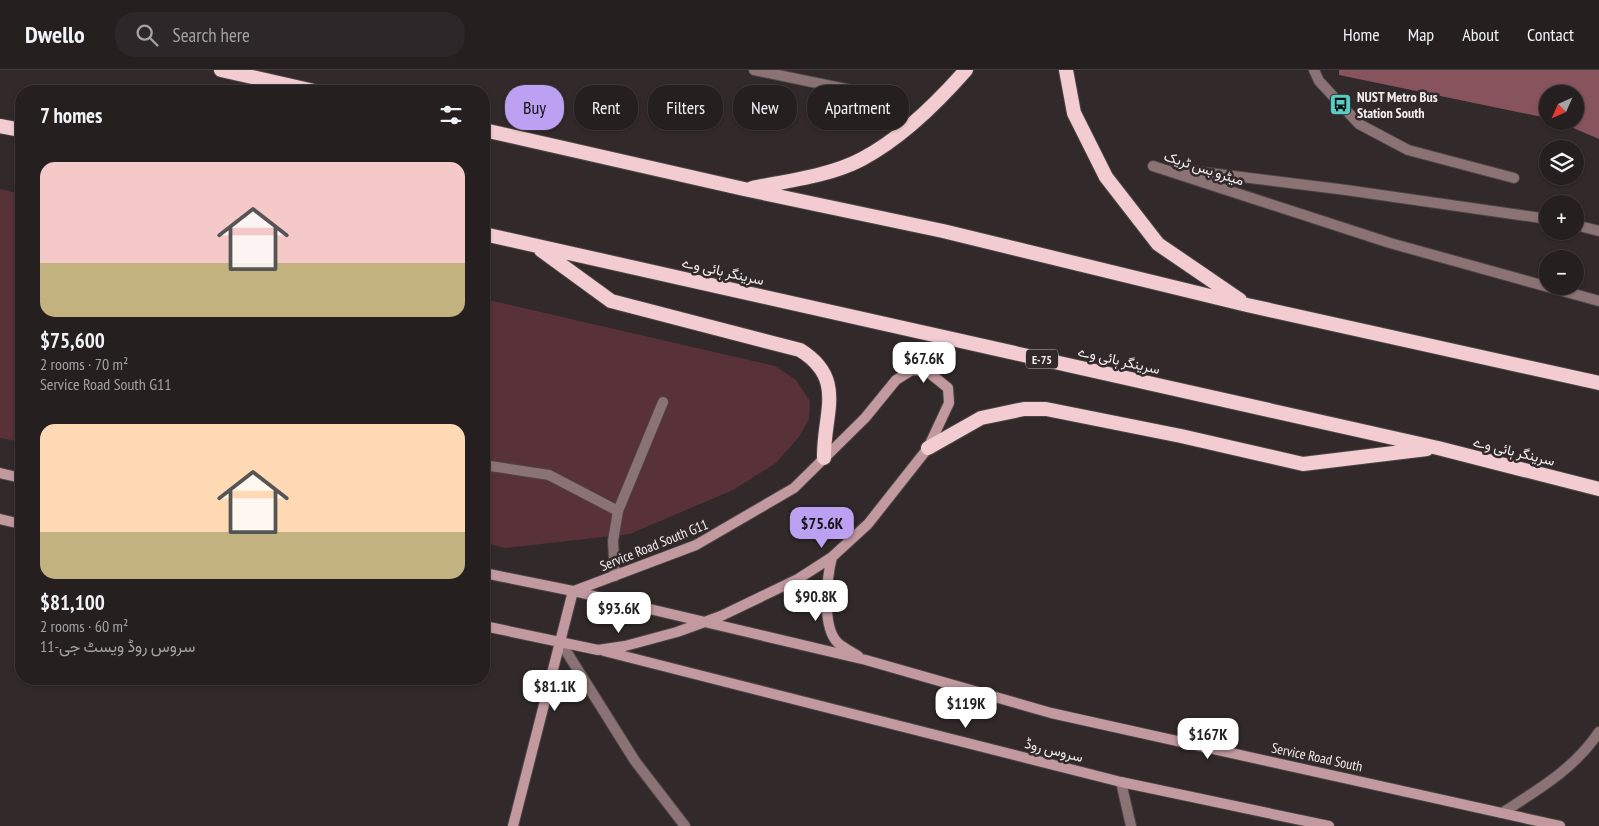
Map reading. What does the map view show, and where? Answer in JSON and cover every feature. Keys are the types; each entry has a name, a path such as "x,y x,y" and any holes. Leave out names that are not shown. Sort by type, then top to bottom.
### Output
{"highway":[{"path":"221,70 287,85"},
{"path":"744,189 811,176 862,159 903,131 947,92 966,70"},
{"path":"1066,70 1074,113 1106,177 1158,244 1247,305"},
{"path":"0,126 15,129"},
{"path":"490,131 744,189 943,231 1247,305 1599,384"},
{"name":"سرینگر ہائی وے","path":"490,235 1438,448 1599,489"},
{"path":"535,246 611,301 800,350 812,358 823,371 830,388 831,403 824,436 824,458"},
{"path":"928,448 981,418 1038,409 1181,436 1303,464 1438,448"}],"main road":[{"name":"Service Road South G11","path":"573,591 696,546 733,526 794,488 879,401 896,380 912,370 926,371 948,388 949,403 928,448"},
{"path":"490,627 598,650 661,637 705,622 798,579 832,557 868,524 928,448"},
{"path":"0,473 15,477"},
{"path":"0,519 15,523"},
{"path":"832,557 828,576 826,614 837,642 866,660"},
{"path":"490,574 573,591 866,660"},
{"path":"512,826 573,591"},
{"name":"سروس روڈ","path":"598,650 1121,782 1329,826"},
{"name":"Service Road South","path":"866,660 1051,713 1560,826"}],"street":[{"path":"754,70 827,85"},
{"path":"1314,70 1319,81 1359,124 1408,150 1514,178"},
{"name":"میٹرو بس ٹریک","path":"1539,218 1346,190 1153,166 1390,243 1599,301"},
{"path":"1584,227 1599,231"},
{"path":"615,576 613,541 618,511 663,402"},
{"path":"490,466 549,476 618,511"},
{"path":"561,642 635,761 685,826"},
{"path":"1502,813 1561,774 1584,753 1599,732"},
{"path":"1121,782 1131,826"}],"shaded area":[{"path":"1339,70 1599,70 1599,139 1578,130 1584,130 1584,85 1539,85 1539,116 1339,75"},
{"path":"0,189 15,193 15,441 0,438"},
{"path":"490,300 775,366 796,380 810,401 809,419 799,437 776,463 733,490 630,534 505,548 490,544"}],"place":[{"name":"NUST Metro Bus Station South","path":"1341,105"}]}
